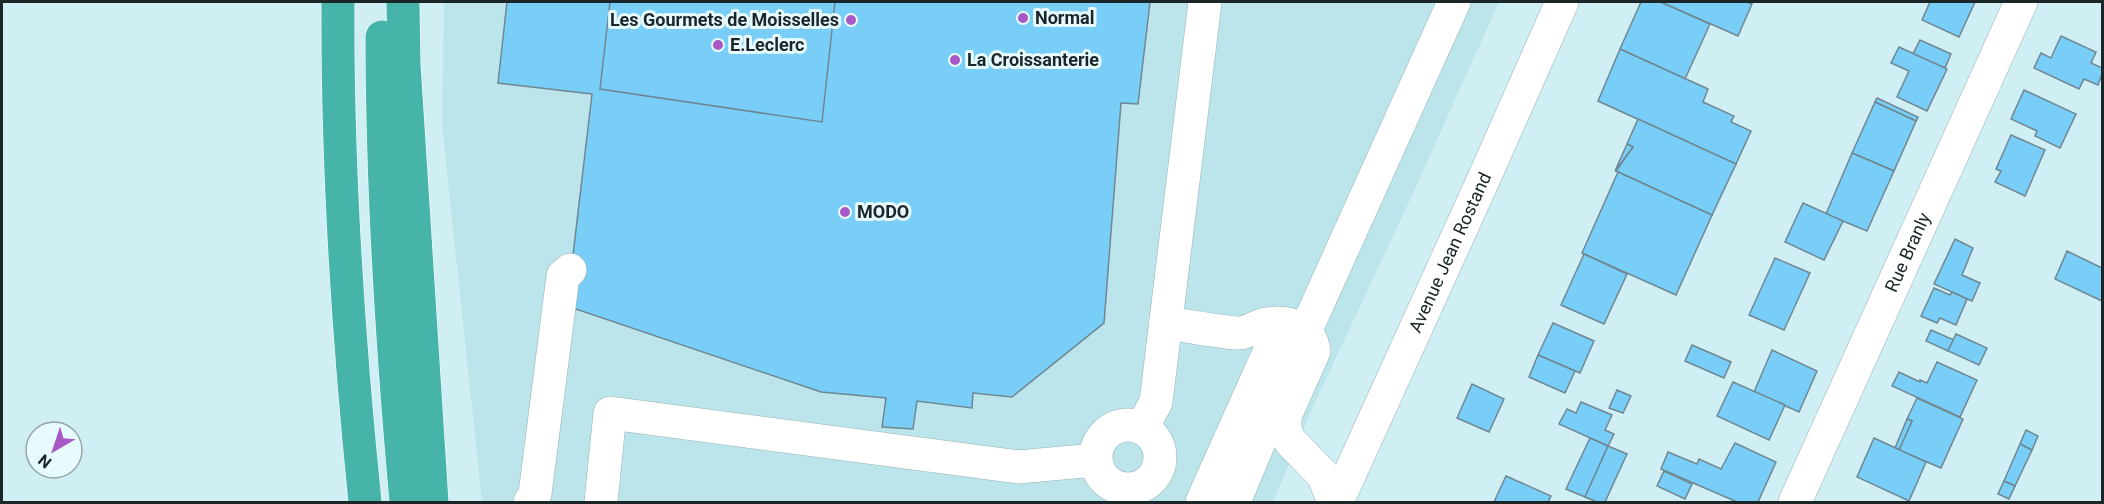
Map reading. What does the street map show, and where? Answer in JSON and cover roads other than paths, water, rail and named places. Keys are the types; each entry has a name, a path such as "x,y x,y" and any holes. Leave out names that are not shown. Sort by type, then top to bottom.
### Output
{"highway":[{"path":"338,2 343,213 352,378 365,502"},
{"path":"382,2 382,139 393,351 406,502"},
{"path":"403,2 404,64 432,502"}],"street":[{"path":"328,2 338,53"},
{"path":"1142,428 1156,402 1205,2"},
{"path":"1202,502 1290,336 1454,2"},
{"name":"Avenue Jean Rostand","path":"1336,502 1562,2"},
{"name":"Rue Branly","path":"1795,502 2021,2"},
{"path":"530,502 535,494 563,276 570,270"},
{"path":"1166,322 1239,334 1268,324 1292,324 1290,336 1234,502"},
{"path":"1290,336 1313,340 1314,351 1286,416 1285,430 1290,441 1323,475 1336,502"},
{"path":"601,502 610,413 1018,467 1095,460"},
{"path":"1120,425 1142,428 1157,441 1160,450 1158,469 1154,478 1145,493 1136,489 1114,487 1101,475 1095,460 1097,448 1102,438 1110,430 1120,425"}],"place":[{"name":"Normal","path":"1023,18"},
{"name":"Les Gourmets de Moisselles","path":"851,20"},
{"name":"E.Leclerc","path":"718,45"},
{"name":"La Croissanterie","path":"955,60"},
{"name":"MODO","path":"845,212"}]}
